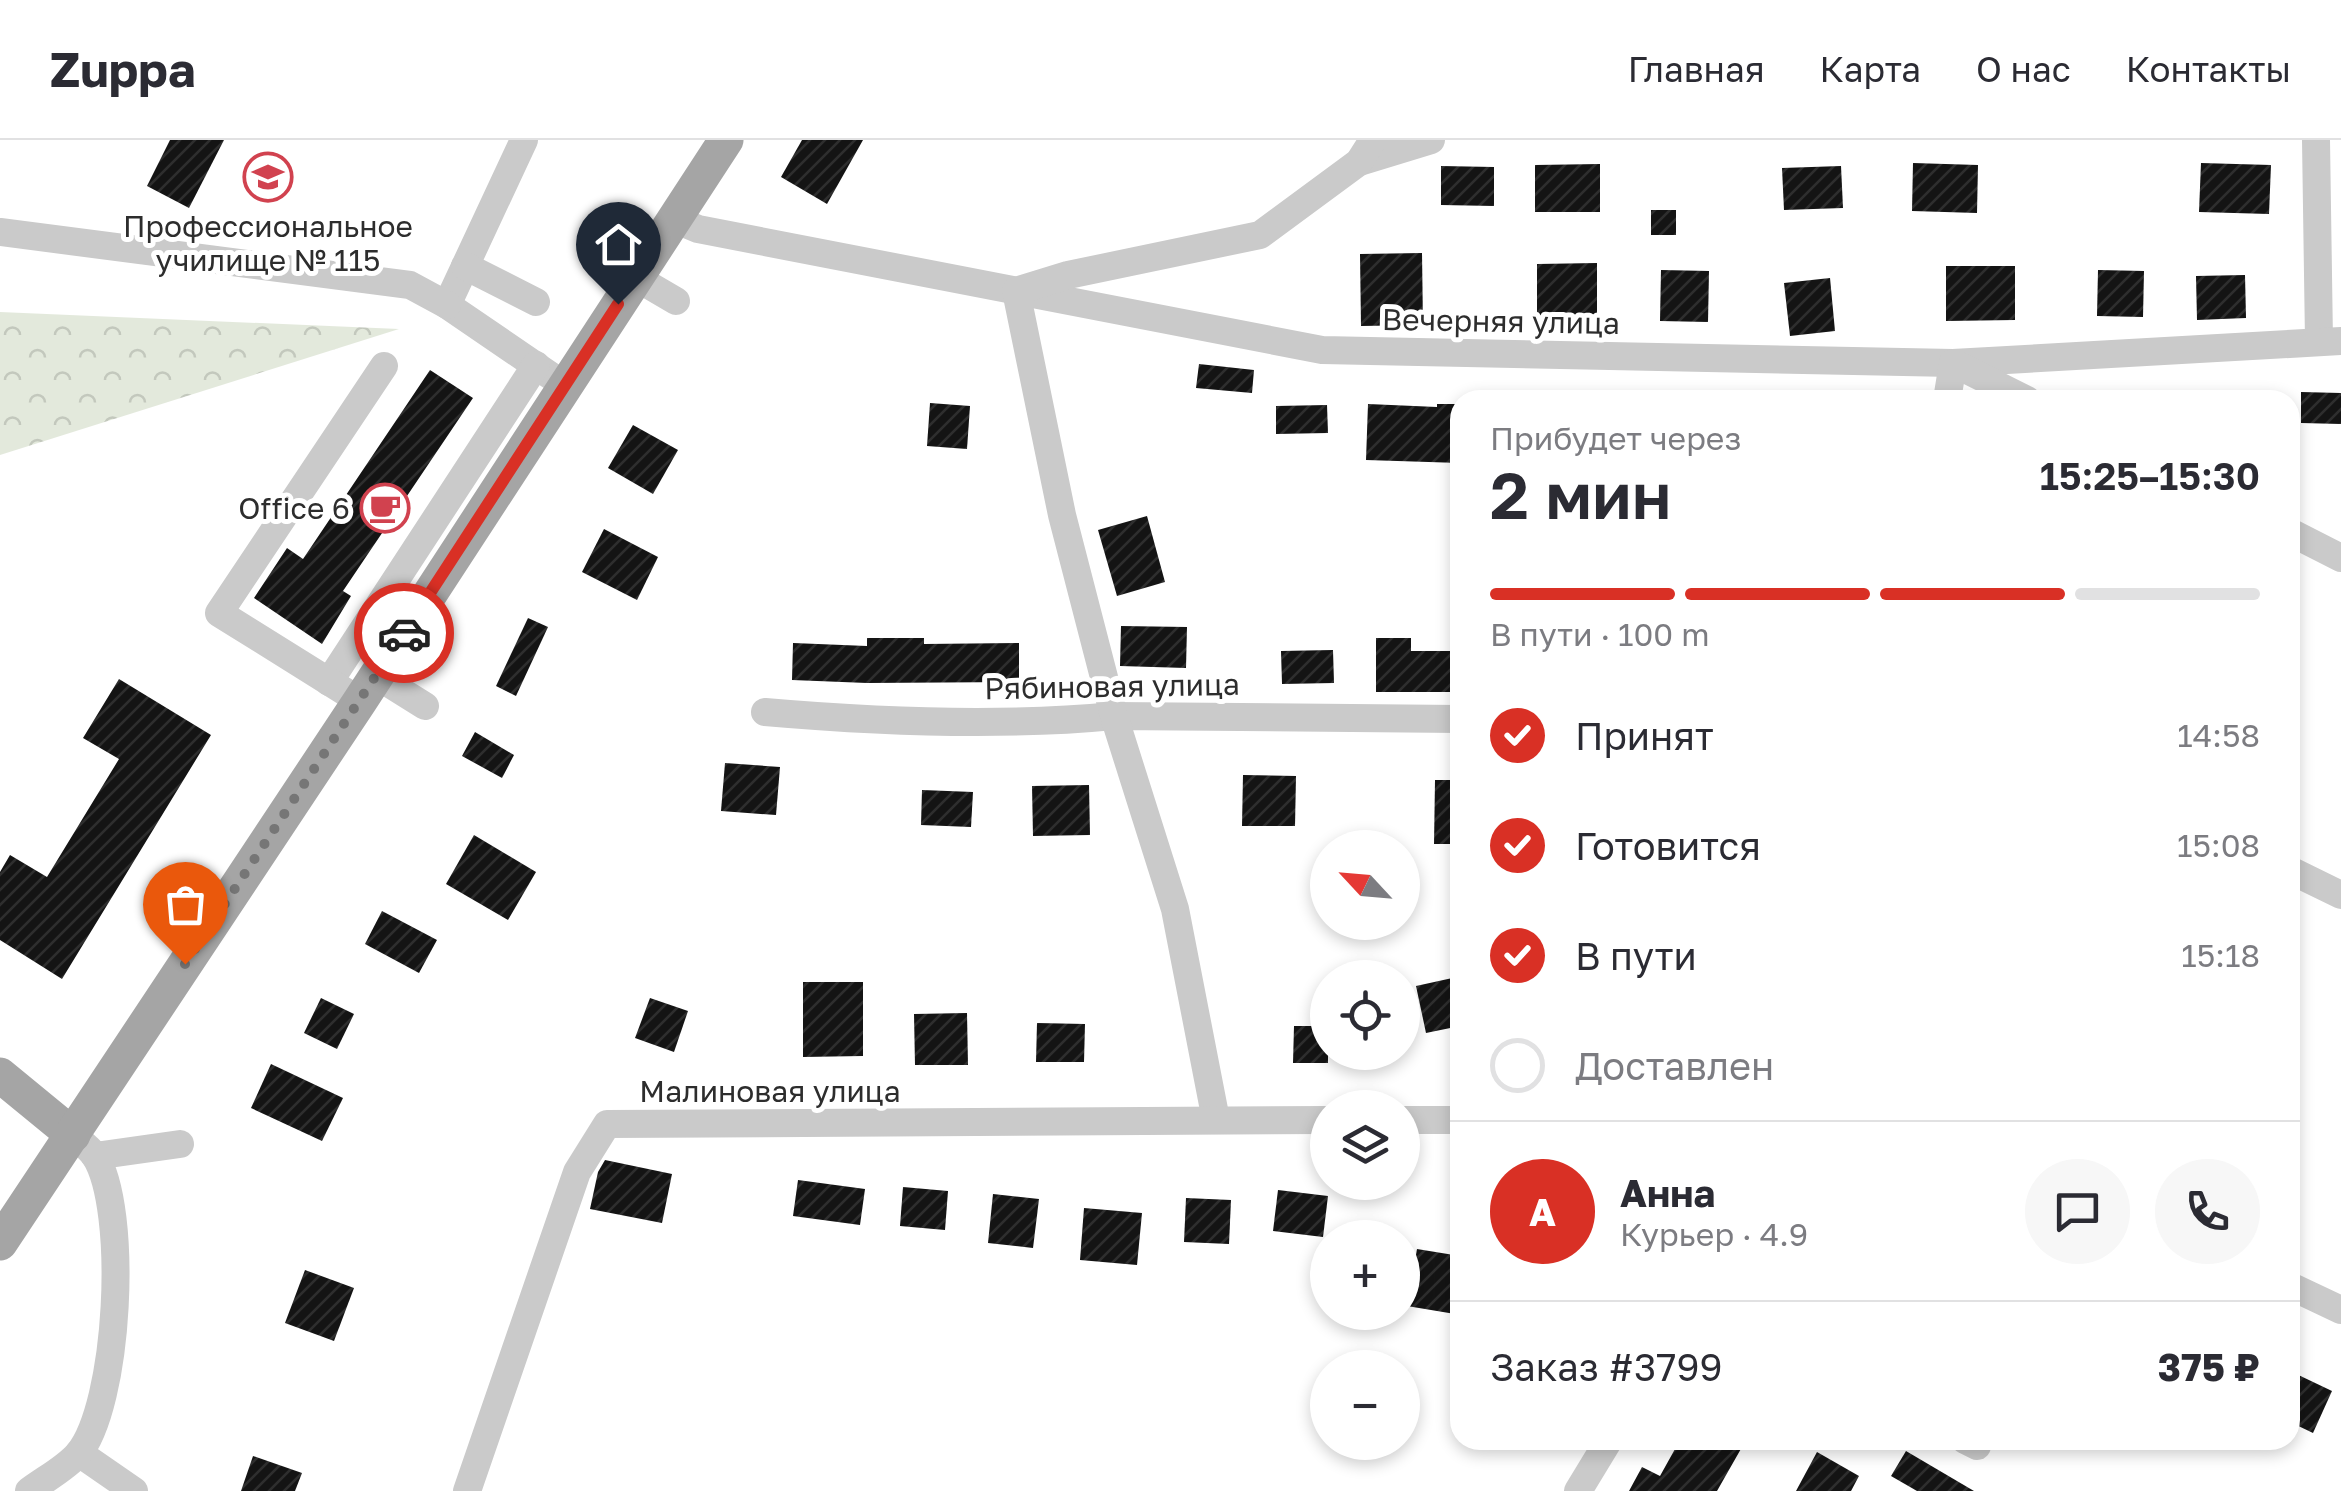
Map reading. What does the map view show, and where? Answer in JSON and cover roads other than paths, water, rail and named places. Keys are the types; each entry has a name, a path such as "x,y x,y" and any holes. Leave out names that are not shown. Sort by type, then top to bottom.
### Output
{"main road":[{"path":"0,1243 84,1146 368,689 550,375 635,277 726,140"},
{"path":"0,1075 84,1146"}],"street":[{"path":"447,305 524,140"},
{"path":"1216,1120 1175,909 1114,716 1062,516 1016,292 1068,275 1260,236 1366,151 1431,140"},
{"path":"2316,140 2330,341"},
{"name":"Вечерняя улица","path":"674,219 698,230 1322,350 1953,363 2330,341"},
{"path":"0,232 410,285 447,305 550,375 329,682"},
{"path":"465,266 536,302"},
{"path":"635,277 676,301"},
{"path":"1949,390 1953,363 2007,390"},
{"path":"384,366 219,613 329,682 424,706"},
{"path":"2300,537 2341,558"},
{"name":"Рябиновая улица","path":"766,712 869,721 1114,716 1450,719"},
{"path":"2300,875 2341,895"},
{"name":"Малиновая улица","path":"468,1491 576,1172 607,1124 1310,1120"},
{"path":"1420,1120 1450,1120"},
{"path":"30,1491 79,1453 98,1409 115,1332 116,1269 111,1220 84,1146 180,1144"},
{"path":"2300,1291 2341,1310"},
{"path":"1578,1491 1603,1450"},
{"path":"79,1453 134,1491"}],"place":[{"name":"Профессиональное училище № 115","path":"268,177"},
{"name":"Office 6","path":"385,508"}]}
